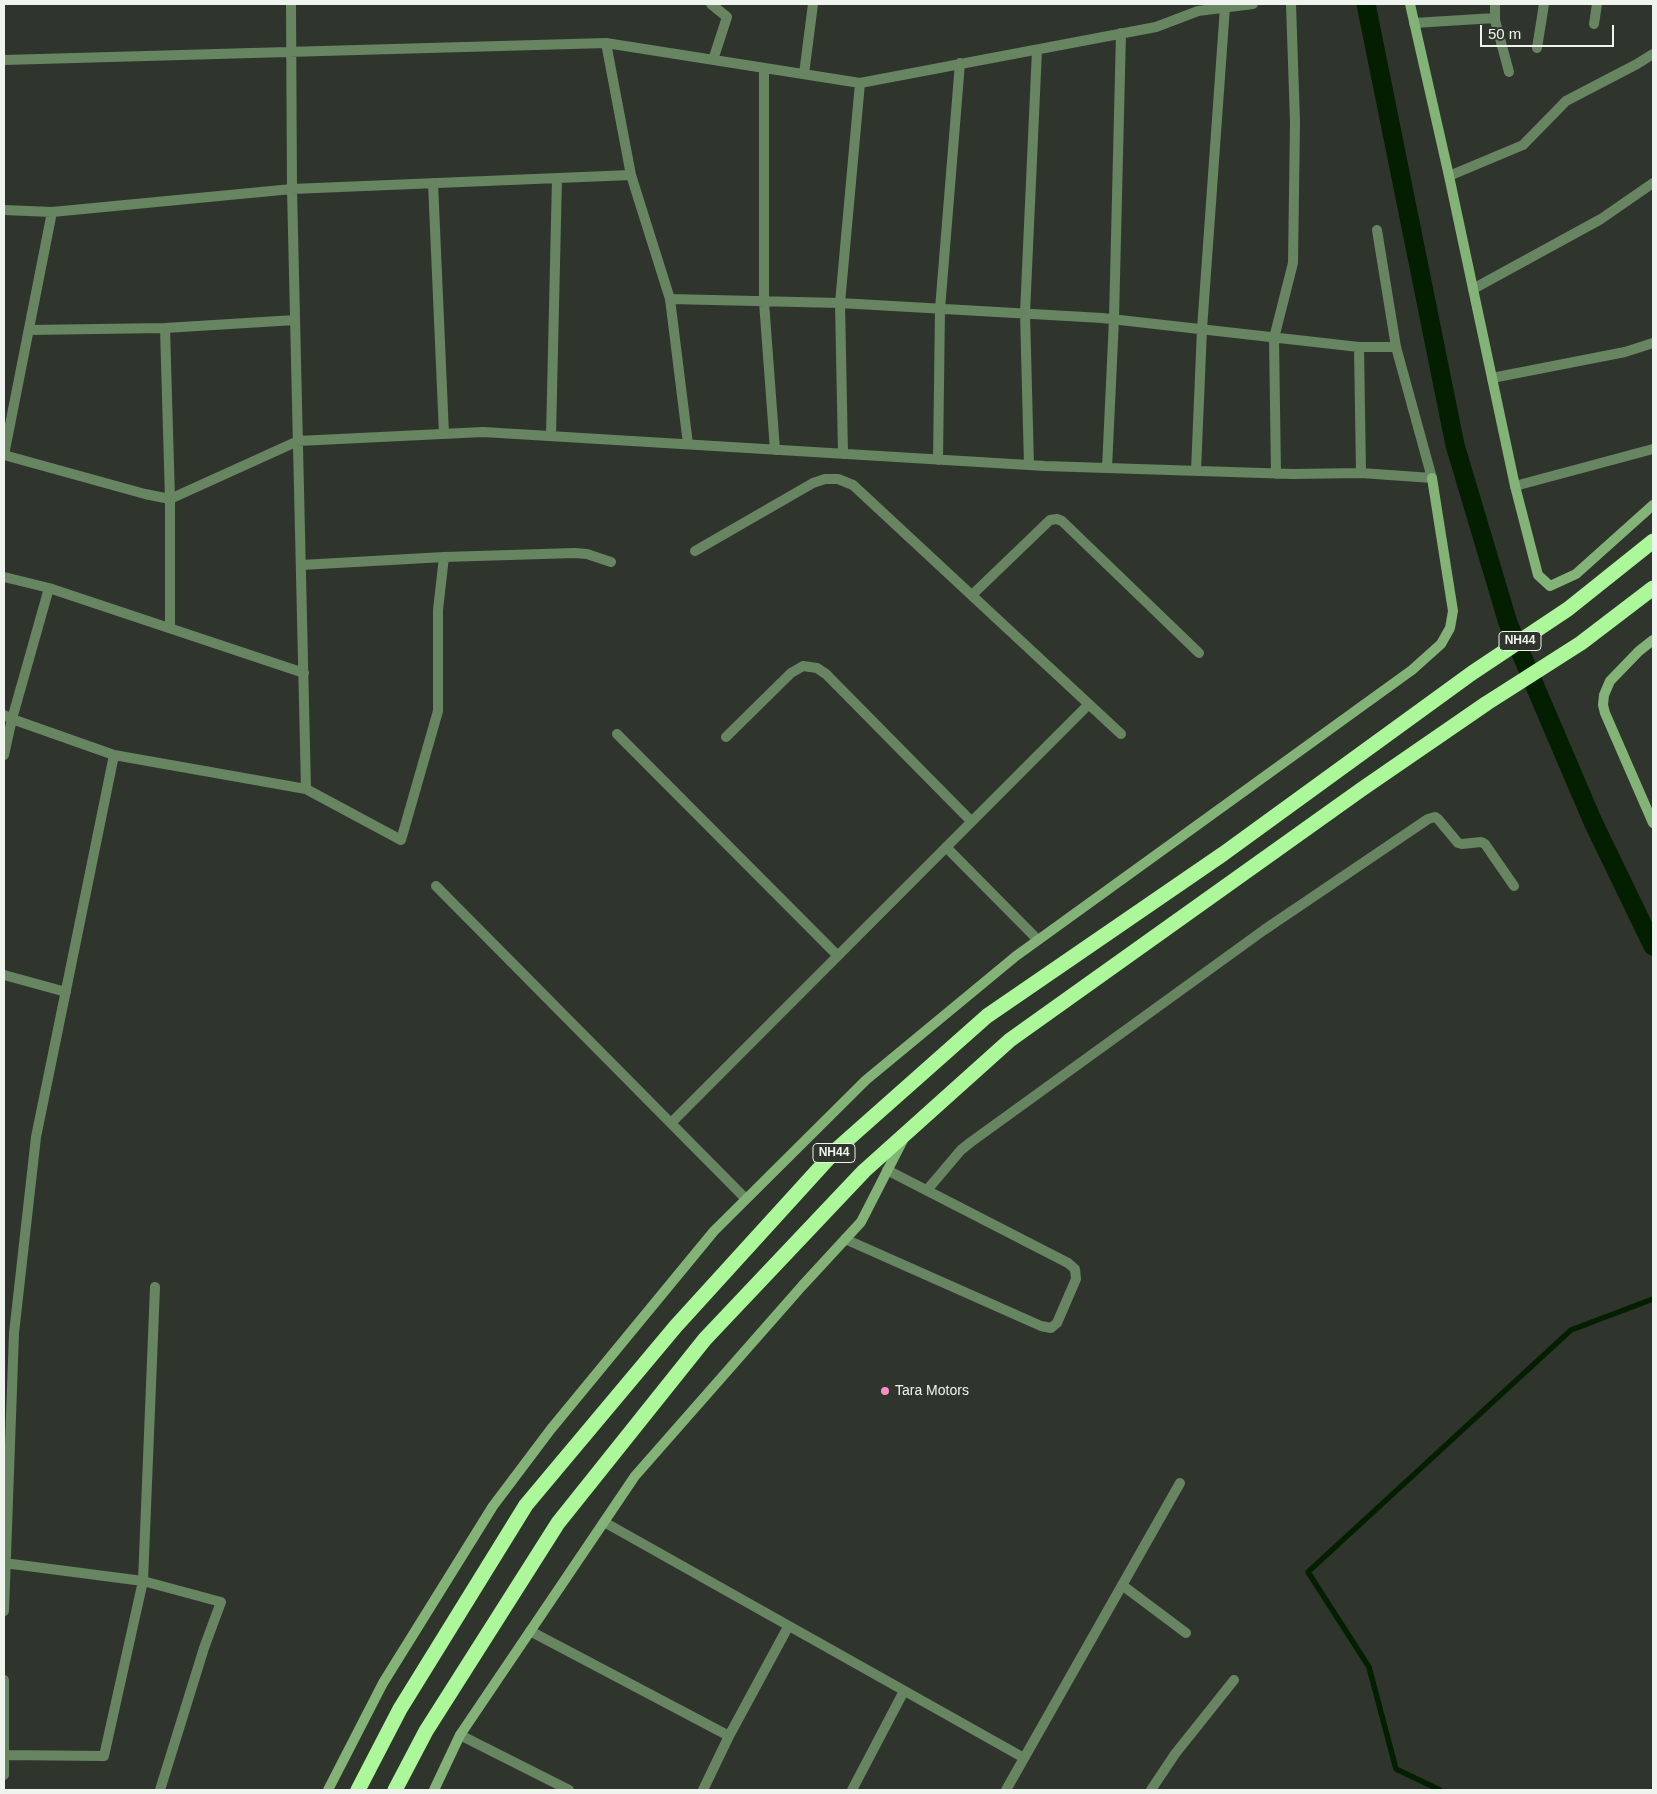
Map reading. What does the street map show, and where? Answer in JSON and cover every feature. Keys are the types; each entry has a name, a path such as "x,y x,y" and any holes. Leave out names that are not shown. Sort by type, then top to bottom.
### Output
{"highway":[{"name":"NH44","path":"358,1790 400,1709 526,1505 676,1326 837,1149 988,1016 1223,854 1472,673 1568,609 1653,541"},
{"name":"NH44","path":"395,1790 426,1731 558,1523 705,1339 864,1171 1010,1040 1362,789 1487,703 1582,643 1653,588"}],"street":[{"path":"291,4 292,189 306,789"},
{"path":"711,4 727,17 713,60"},
{"path":"804,74 813,4"},
{"path":"4,60 606,43 860,83 1156,26 1198,10 1253,4"},
{"path":"1276,474 1274,338 1293,263 1295,122 1290,4"},
{"path":"1410,4 1515,486 1538,575 1550,586 1576,574 1653,505"},
{"path":"1495,4 1495,18 1509,72"},
{"path":"1538,48 1544,4"},
{"path":"1594,24 1597,4"},
{"path":"1196,471 1202,329 1225,7"},
{"path":"1414,23 1495,18"},
{"path":"1107,468 1114,319 1121,33"},
{"path":"606,43 631,175 670,299 688,444"},
{"path":"1029,465 1025,314 1037,50"},
{"path":"1449,176 1523,146 1566,102 1638,64 1653,54"},
{"path":"938,460 940,309 960,63"},
{"path":"764,68 764,302 775,450"},
{"path":"843,454 840,303 860,83"},
{"path":"4,210 52,212 292,189 631,175"},
{"path":"551,436 557,178"},
{"path":"433,183 444,434"},
{"path":"1473,289 1601,219 1653,183"},
{"path":"52,212 4,455 136,492 170,499 298,441 483,432 1029,465 1276,474 1361,473 1432,478"},
{"path":"328,1790 383,1683 493,1506 563,1414 709,1236 866,1080 1016,956 1412,670 1442,644 1450,628 1453,611 1432,478 1396,347 1376,230"},
{"path":"670,299 840,303 1114,319 1359,347 1396,347"},
{"path":"29,330 165,328 296,320"},
{"path":"165,328 170,499 170,628"},
{"path":"1492,378 1624,352 1653,343"},
{"path":"1359,347 1361,473"},
{"path":"1515,486 1653,449"},
{"path":"695,551 813,483 825,479 838,479 853,485 1120,734"},
{"path":"972,595 1050,520 1057,519 1062,521 1199,653"},
{"path":"301,565 444,557 575,553 587,554 611,562"},
{"path":"8,717 114,754 306,789 401,840 438,711 438,610 444,557"},
{"path":"4,577 49,588 304,673"},
{"path":"4,755 8,717 49,588"},
{"path":"1653,640 1610,681 1604,696 1603,705 1605,714 1653,823"},
{"path":"726,737 792,673 803,666 817,668 826,674 971,821"},
{"path":"670,1123 1089,704"},
{"path":"617,734 838,955"},
{"path":"4,1611 14,1333 36,1137 114,754"},
{"path":"927,1190 961,1150 971,1142 1264,930 1431,818 1438,819 1458,843 1481,842 1485,844 1514,886"},
{"path":"946,847 1038,940"},
{"path":"436,886 746,1199"},
{"path":"4,976 66,992"},
{"path":"434,1790 460,1735 636,1476 861,1222 906,1134"},
{"path":"845,1239 1041,1326 1051,1328 1057,1322 1076,1279 1075,1268 888,1170"},
{"path":"4,1756 104,1756 143,1581 155,1287"},
{"path":"1006,1790 1180,1482"},
{"path":"604,1522 1024,1758"},
{"path":"5,1563 143,1581 221,1602 204,1648 160,1790"},
{"path":"1122,1585 1186,1633"},
{"path":"703,1790 728,1736 788,1627"},
{"path":"530,1631 728,1736"},
{"path":"4,1680 4,1775"},
{"path":"1150,1790 1175,1754 1234,1680"},
{"path":"852,1790 904,1691"},
{"path":"460,1735 569,1790"}],"waterway":[{"path":"1366,4 1455,445 1508,623 1593,822 1653,946"},
{"path":"1440,1790 1396,1769 1369,1667 1308,1572 1571,1330 1653,1299"}],"place":[{"name":"Tara Motors","path":"885,1391"}]}
